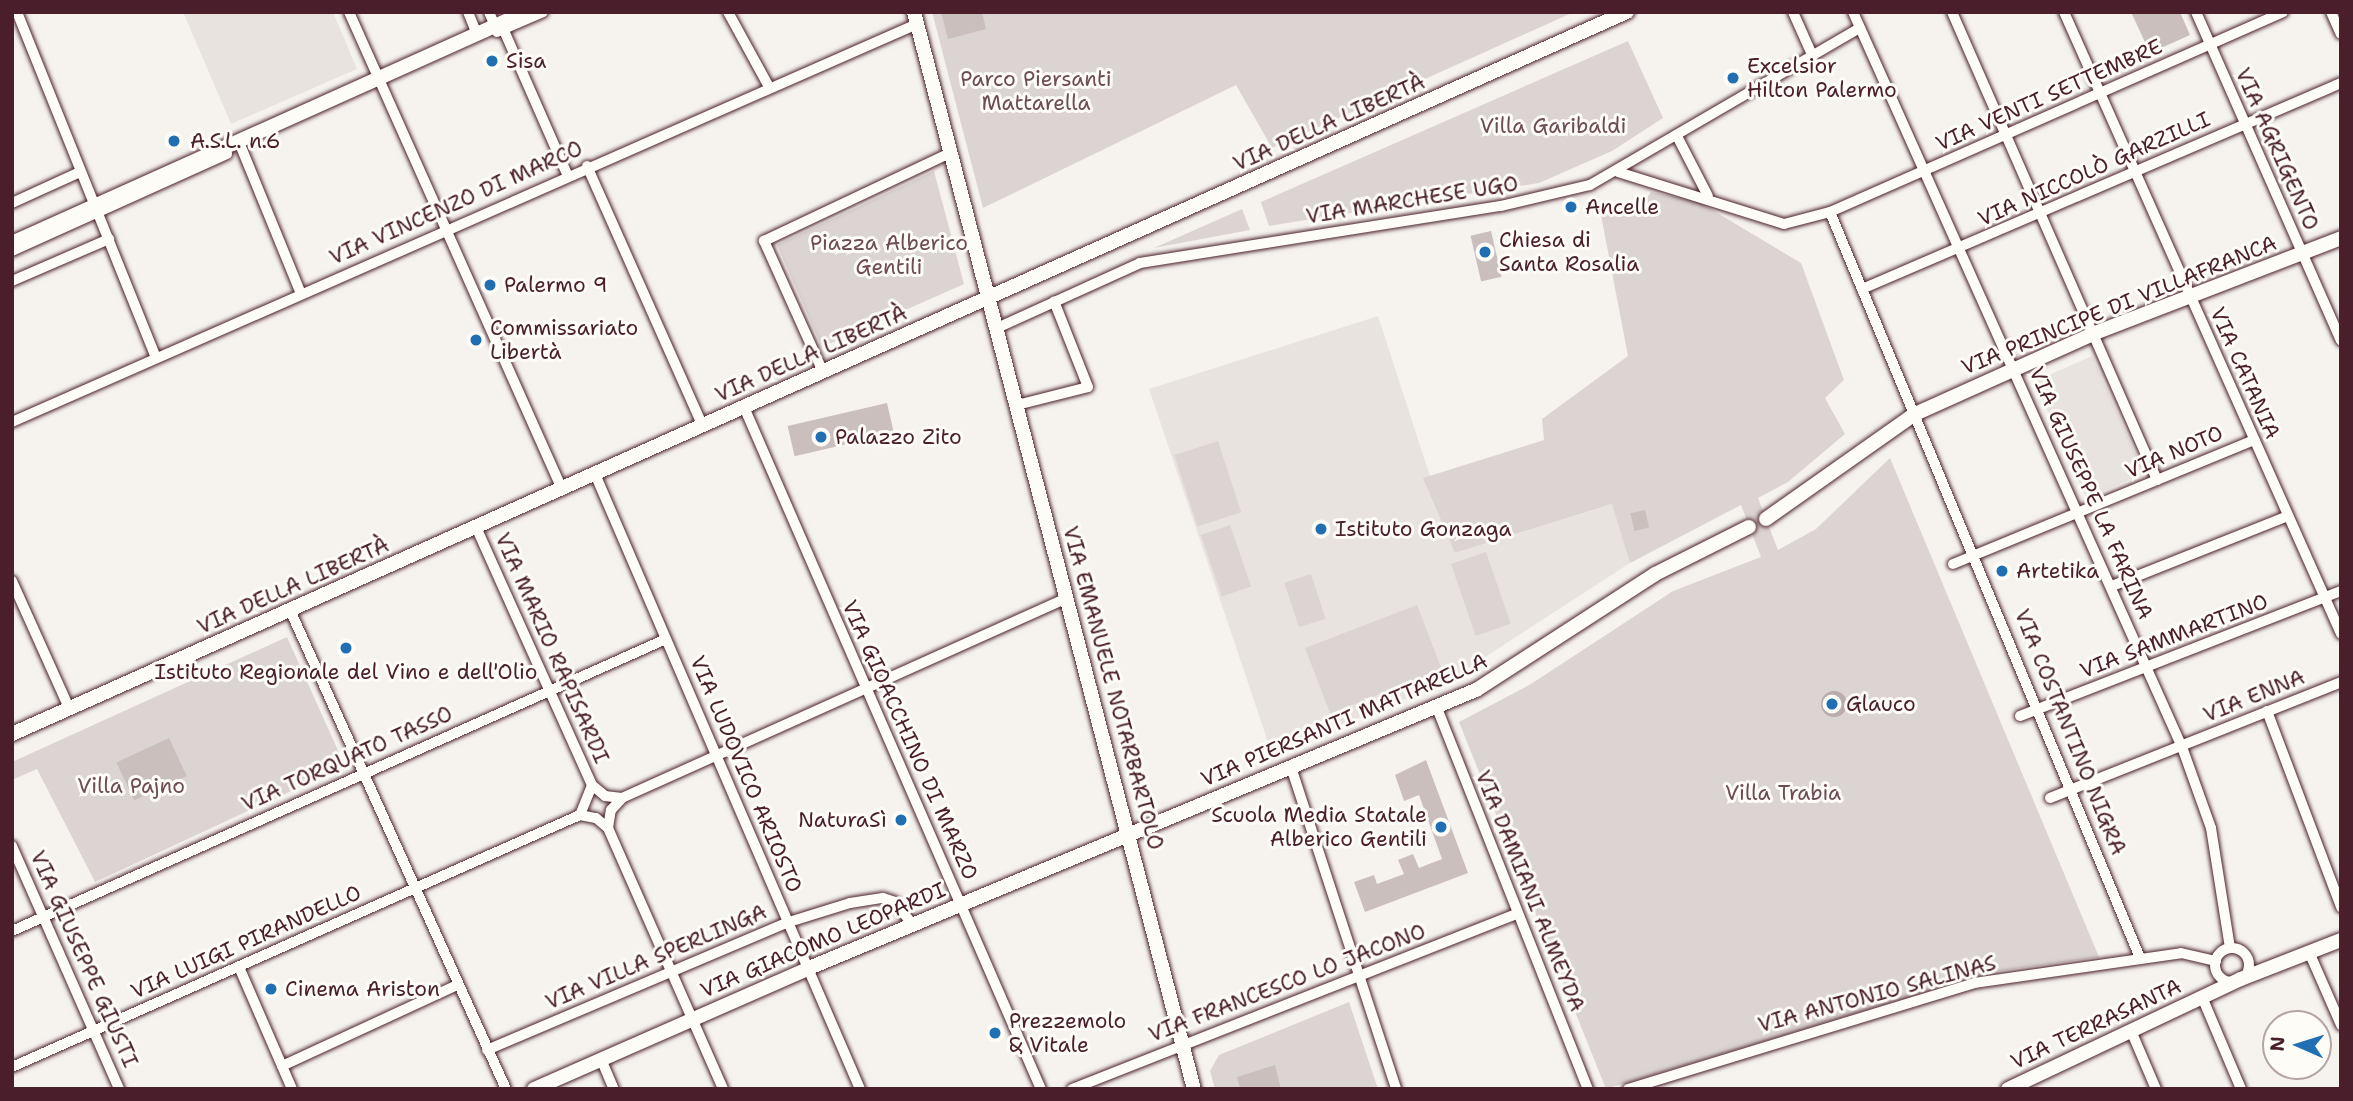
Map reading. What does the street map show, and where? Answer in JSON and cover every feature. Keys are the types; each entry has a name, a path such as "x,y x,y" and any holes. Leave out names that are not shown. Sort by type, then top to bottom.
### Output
{"street":[{"path":"349,12 562,489"},
{"path":"468,12 477,34"},
{"path":"380,81 497,23 526,12"},
{"path":"12,251 380,81 497,23 543,12"},
{"path":"728,12 768,85"},
{"name":"VIA DELLA LIBERTÀ","path":"12,734 1627,12"},
{"path":"1793,12 1813,57"},
{"name":"VIA GIUSEPPE LA FARINA","path":"1853,12 2149,667 2182,747 2211,828 2230,948"},
{"path":"1952,12 2095,333 2157,480"},
{"name":"VIA CATANIA","path":"2064,12 2341,634"},
{"name":"VIA AGRIGENTO","path":"2196,12 2341,340"},
{"name":"VIA VENTI SETTEMBRE","path":"1619,172 1709,196 1784,225 1830,212 2283,12"},
{"path":"2331,12 2341,34"},
{"path":"15,13 156,358"},
{"name":"VIA VINCENZO DI MARCO","path":"12,422 915,18"},
{"name":"VIA EMANUELE NOTARBARTOLO","path":"915,18 1194,1089"},
{"path":"497,23 567,174"},
{"name":"VIA MARCHESE UGO","path":"997,328 1140,264 1513,204 1590,185 1619,172 1678,138 1860,28"},
{"name":"VIA NICCOLÒ GARZILLI","path":"1862,289 2341,83"},
{"path":"1678,138 1709,196"},
{"path":"240,145 301,294"},
{"path":"823,372 764,240 950,153"},
{"path":"587,166 703,426"},
{"path":"12,203 80,172"},
{"path":"12,243 96,210"},
{"name":"VIA COSTANTINO NIGRA","path":"1830,212 1977,555 2140,958"},
{"name":"VIA PRINCIPE DI VILLAFRANCA","path":"1915,414 2095,333 2341,237"},
{"path":"12,281 109,239"},
{"path":"1017,405 1088,387 1054,301"},
{"name":"VIA GIOACCHINO DI MARZO","path":"744,407 1041,1089"},
{"path":"1766,519 1915,414"},
{"name":"VIA NOTO","path":"1953,564 2254,440"},
{"name":"VIA LUDOVICO ARIOSTO","path":"595,474 860,1089"},
{"path":"2112,586 2288,516"},
{"name":"VIA MARIO RAPISARDI","path":"476,527 592,785"},
{"name":"VIA PIERSANTI MATTARELLA","path":"1129,834 1437,708 1505,674 1678,561 1749,527"},
{"path":"12,581 69,708"},
{"name":"VIA SAMMARTINO","path":"2020,716 2341,591"},
{"path":"608,828 611,810 622,798 1067,598"},
{"path":"290,610 506,1089"},
{"name":"VIA TORQUATO TASSO","path":"12,931 666,639"},
{"name":"VIA ENNA","path":"2049,798 2182,747 2341,681"},
{"name":"VIA DAMIANI ALMEYDA","path":"1437,708 1588,1089"},
{"path":"2267,711 2341,907"},
{"path":"1291,767 1396,1089"},
{"path":"622,798 606,796 592,785 580,815 596,818 608,828 723,1089"},
{"name":"VIA LUIGI PIRANDELLO","path":"12,1067 580,815"},
{"name":"VIA GIACOMO LEOPARDI","path":"534,1089 692,1018 1129,834"},
{"name":"VIA GIUSEPPE GIUSTI","path":"12,846 120,1089"},
{"name":"VIA VILLA SPERLINGA","path":"487,1050 789,922 883,898 906,911 912,924"},
{"name":"VIA FRANCESCO LO JACONO","path":"1072,1089 1517,914"},
{"name":"VIA TERRASANTA","path":"2008,1089 2132,1033 2241,979 2341,940"},
{"path":"2230,948 2248,959 2241,979 2220,977 2216,961 2230,948"},
{"path":"2309,952 2341,1025"},
{"name":"VIA ANTONIO SALINAS","path":"1628,1089 1974,983 2181,953 2216,961"},
{"path":"239,967 292,1089"},
{"path":"282,1066 457,985"},
{"path":"2202,997 2241,1089"},
{"path":"2132,1033 2156,1089"},
{"path":"601,1059 614,1089"}],"shaded area":[{"path":"183,12 333,12 357,69 231,124"},
{"name":"Istituto Gonzaga","path":"1378,316 1455,553 1613,504 1630,563 1448,681 1272,754 1149,389"},
{"path":"2092,356 2144,473 2087,499 2034,382"},
{"path":"1834,691 1843,695 1847,704 1843,713 1834,717 1825,713 1821,704 1825,695"}],"green space":[{"name":"Parco Piersanti Mattarella","path":"932,12 1574,12 1272,148 1236,85 983,208"},
{"name":"Villa Garibaldi","path":"1628,41 1663,118 1612,151 1539,183 1269,226 1261,202"},
{"name":"Piazza Alberico Gentili","path":"934,171 964,284 822,347 777,245"},
{"name":"Villa Trabia","path":"1651,192 1699,202 1801,263 1844,380 1825,398 1845,434 1788,482 1758,498 1778,550 1816,529 1890,458 2099,957 1992,972 1606,1089 1459,722 1531,684 1673,591 1761,557 1741,505 1630,563 1612,504 1455,553 1423,478 1544,440 1542,419 1628,356 1600,210 1644,202"},
{"path":"1242,209 1250,230 1154,248"},
{"path":"1218,441 1241,512 1197,527 1174,455"},
{"path":"1230,525 1251,586 1222,597 1201,535"},
{"path":"1486,552 1511,624 1476,636 1451,564"},
{"path":"1311,574 1326,619 1299,627 1284,583"},
{"path":"1417,605 1442,670 1330,713 1305,648"},
{"name":"Villa Pajno","path":"287,637 345,766 95,882 37,769 12,780 12,762"},
{"path":"1349,1002 1378,1089 1215,1089 1210,1071 1219,1055"}],"building":[{"path":"941,12 982,12 986,29 948,39"},
{"path":"2131,12 2180,12 2190,35 2150,53"},
{"name":"Chiesa di Santa Rosalia","path":"1491,231 1502,277 1481,282 1471,236"},
{"path":"887,403 894,433 795,456 788,426"},
{"path":"1645,510 1649,528 1634,531 1630,513"},
{"name":"Villa Pajno","path":"169,738 187,776 134,801 116,763"},
{"name":"Scuola Media Statale Alberico Gentili","path":"1426,760 1468,873 1365,912 1354,882 1374,875 1377,884 1404,874 1398,860 1413,854 1419,868 1442,859 1419,795 1404,801 1395,775"},
{"path":"1275,1065 1281,1089 1240,1089 1237,1077"}],"place":[{"name":"Sisa","path":"492,61"},
{"name":"Excelsior Hilton Palermo","path":"1733,78"},
{"name":"A.S.L. n.6","path":"174,141"},
{"name":"Ancelle","path":"1571,207"},
{"name":"Chiesa di Santa Rosalia","path":"1485,252"},
{"name":"Palermo 9","path":"490,285"},
{"name":"Commissariato Libertà","path":"476,340"},
{"name":"Palazzo Zito","path":"821,437"},
{"name":"Istituto Gonzaga","path":"1321,529"},
{"name":"Artetika","path":"2002,571"},
{"name":"Istituto Regionale del Vino e dell'Olio","path":"346,648"},
{"name":"Glauco","path":"1832,704"},
{"name":"NaturaSì","path":"901,820"},
{"name":"Scuola Media Statale Alberico Gentili","path":"1441,827"},
{"name":"Cinema Ariston","path":"271,989"},
{"name":"Prezzemolo & Vitale","path":"995,1033"}]}
